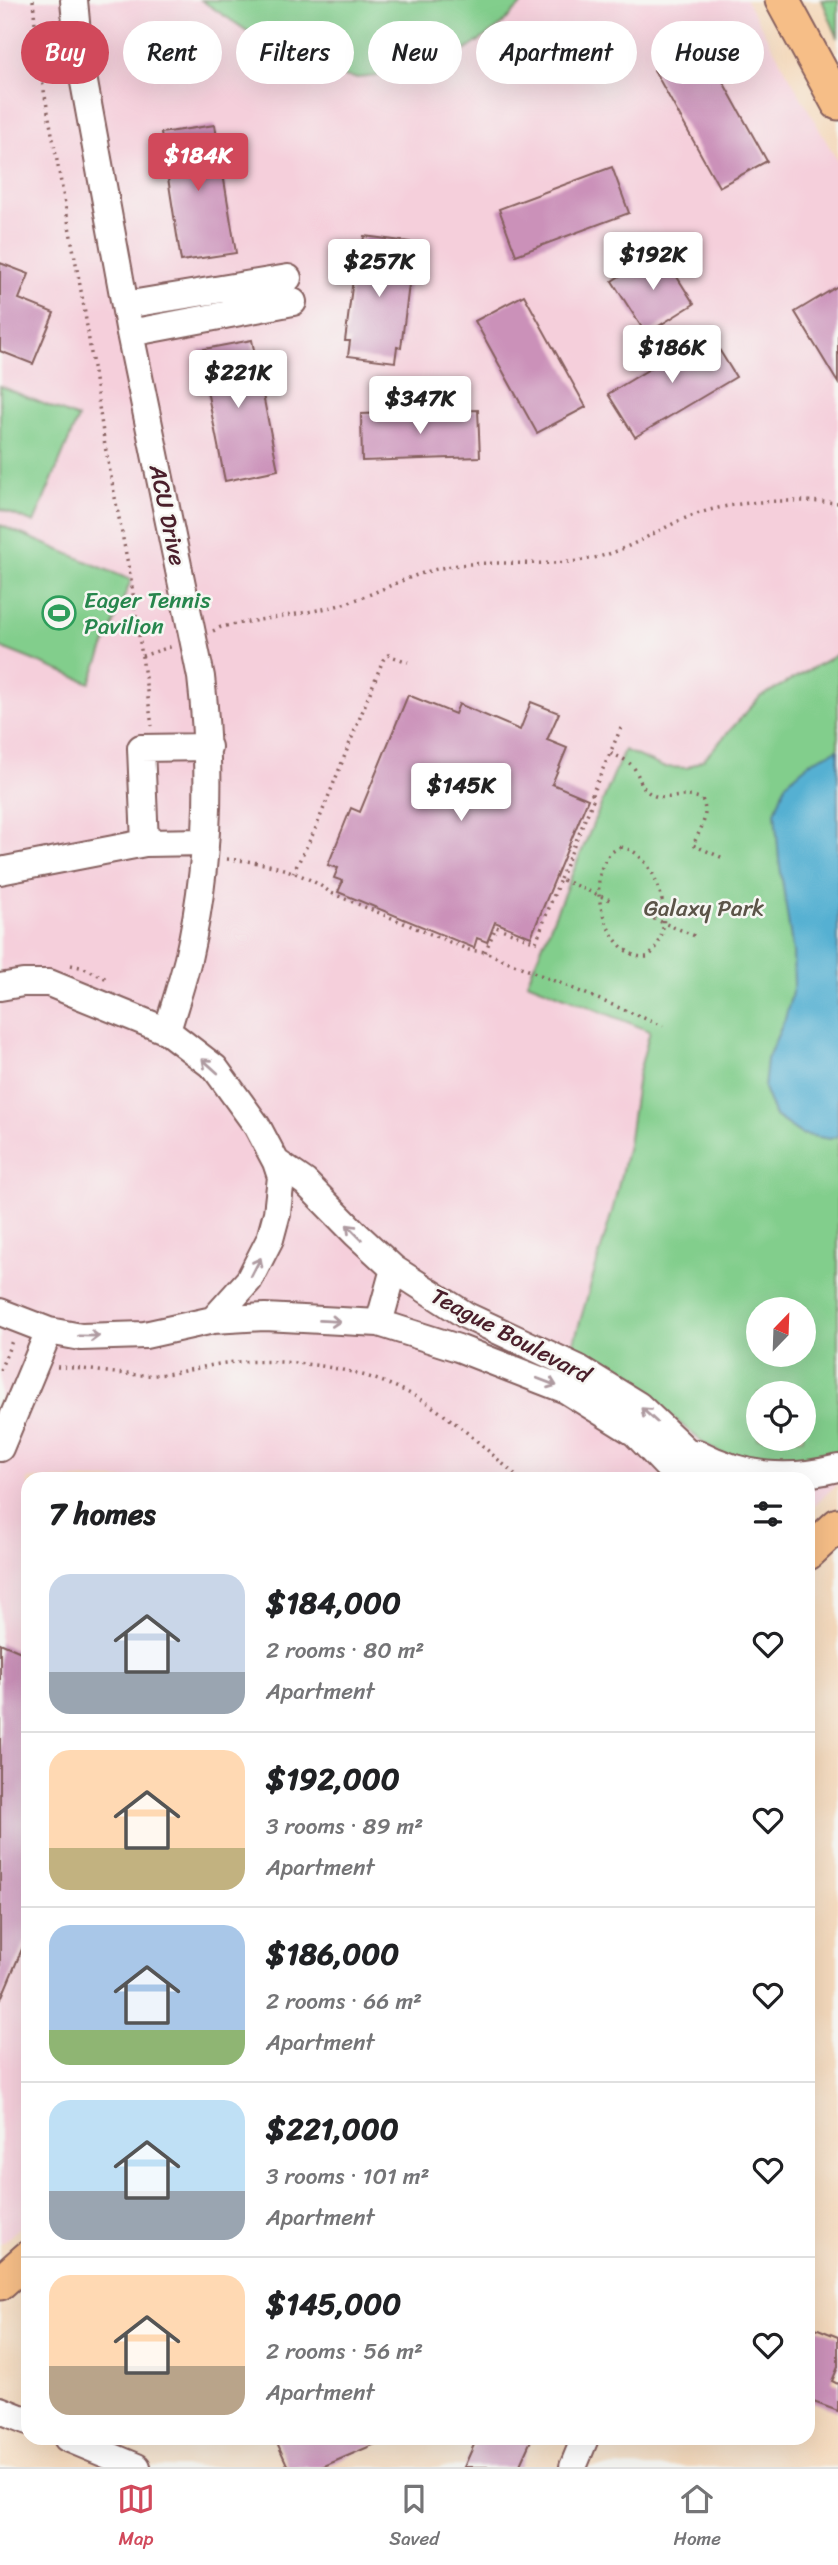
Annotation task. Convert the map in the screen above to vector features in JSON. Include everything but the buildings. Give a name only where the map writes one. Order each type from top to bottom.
[{"type":"main road","points":[[782,0],[838,103]]},
{"type":"main road","points":[[815,1546],[838,1525]]},
{"type":"main road","points":[[0,2283],[21,2264]]},
{"type":"street","name":"ACU Drive","points":[[74,0],[79,55],[130,333],[201,677],[208,747],[204,850],[188,959],[167,1031]]},
{"type":"street","points":[[125,305],[291,290],[130,333]]},
{"type":"street","points":[[145,843],[141,748],[208,747]]},
{"type":"street","points":[[0,871],[145,843],[204,850]]},
{"type":"street","name":"Teague Boulevard","points":[[0,987],[23,983],[49,983],[167,1031],[215,1068],[257,1126],[281,1177],[277,1213],[270,1239],[249,1280],[213,1320]]},
{"type":"street","name":"Teague Boulevard","points":[[276,1162],[305,1182],[394,1269],[467,1316],[578,1368],[638,1405],[709,1472]]},
{"type":"street","points":[[379,1324],[394,1269]]},
{"type":"street","name":"Teague Boulevard","points":[[11,1325],[81,1337],[145,1335],[213,1320],[265,1317],[379,1324],[458,1348],[566,1390],[635,1433],[672,1472]]},
{"type":"street","points":[[0,1448],[50,1331]]},
{"type":"street","points":[[681,1444],[715,1462],[746,1472]]},
{"type":"street","points":[[815,1472],[838,1468]]},
{"type":"street","points":[[81,2445],[120,2464]]},
{"type":"street","points":[[573,2467],[582,2445]]},
{"type":"path","points":[[33,0],[38,58],[131,580],[153,728]]},
{"type":"path","points":[[142,656],[221,627],[336,606],[394,586],[427,571],[449,566],[492,563],[568,564],[596,558],[632,545],[683,519],[723,508],[774,501],[838,503]]},
{"type":"path","points":[[293,873],[315,830],[383,660],[388,655],[408,662]]},
{"type":"path","points":[[485,952],[496,927],[536,942],[594,798],[592,794],[621,728]]},
{"type":"path","points":[[610,753],[628,761],[636,771],[641,786],[653,795],[664,798],[691,794],[702,799],[706,809],[704,821],[693,845],[723,858]]},
{"type":"path","points":[[628,848],[646,864],[659,886],[663,922],[660,939],[648,957],[633,955],[621,946],[610,930],[599,895],[601,873],[608,856],[617,849],[628,848]]},
{"type":"path","points":[[204,850],[271,865],[293,873],[468,950],[485,952],[663,1026]]},
{"type":"path","points":[[560,879],[610,900]]},
{"type":"path","points":[[647,916],[695,936]]},
{"type":"path","points":[[0,1339],[11,1325]]},
{"type":"path","points":[[0,1370],[11,1325]]},
{"type":"path","points":[[34,1367],[79,1367],[143,1376],[229,1362],[269,1360],[308,1363],[354,1373],[403,1389],[426,1403],[447,1417],[512,1472]]},
{"type":"shaded area","points":[[0,0],[746,0],[758,21],[651,21],[651,84],[764,84],[764,32],[838,162],[838,1483],[815,1505],[815,1472],[21,1472],[21,2226],[0,2245]]},
{"type":"green space","points":[[201,0],[526,0],[505,21],[476,21],[476,43],[462,52],[462,21],[368,21],[368,77],[356,78],[354,21],[236,21],[236,23]]},
{"type":"green space","points":[[822,0],[838,0],[838,38]]},
{"type":"green space","points":[[0,386],[78,418],[34,523],[0,509]]},
{"type":"green space","name":"Eager Tennis Pavilion","points":[[0,525],[131,580],[90,683],[0,647]]},
{"type":"green space","name":"Galaxy Park","points":[[838,654],[838,1456],[804,1463],[751,1463],[719,1452],[666,1412],[572,1349],[613,1208],[628,1145],[638,1076],[650,1031],[527,982],[624,750],[663,767],[687,768],[704,759],[760,697]]},
{"type":"water","points":[[838,749],[838,1136],[830,1139],[801,1134],[775,1116],[764,1088],[767,1059],[785,1019],[794,985],[793,953],[779,860],[775,812],[786,783],[812,761]]},
{"type":"place","name":"Eager Tennis Pavilion","points":[[59,613]]}]
